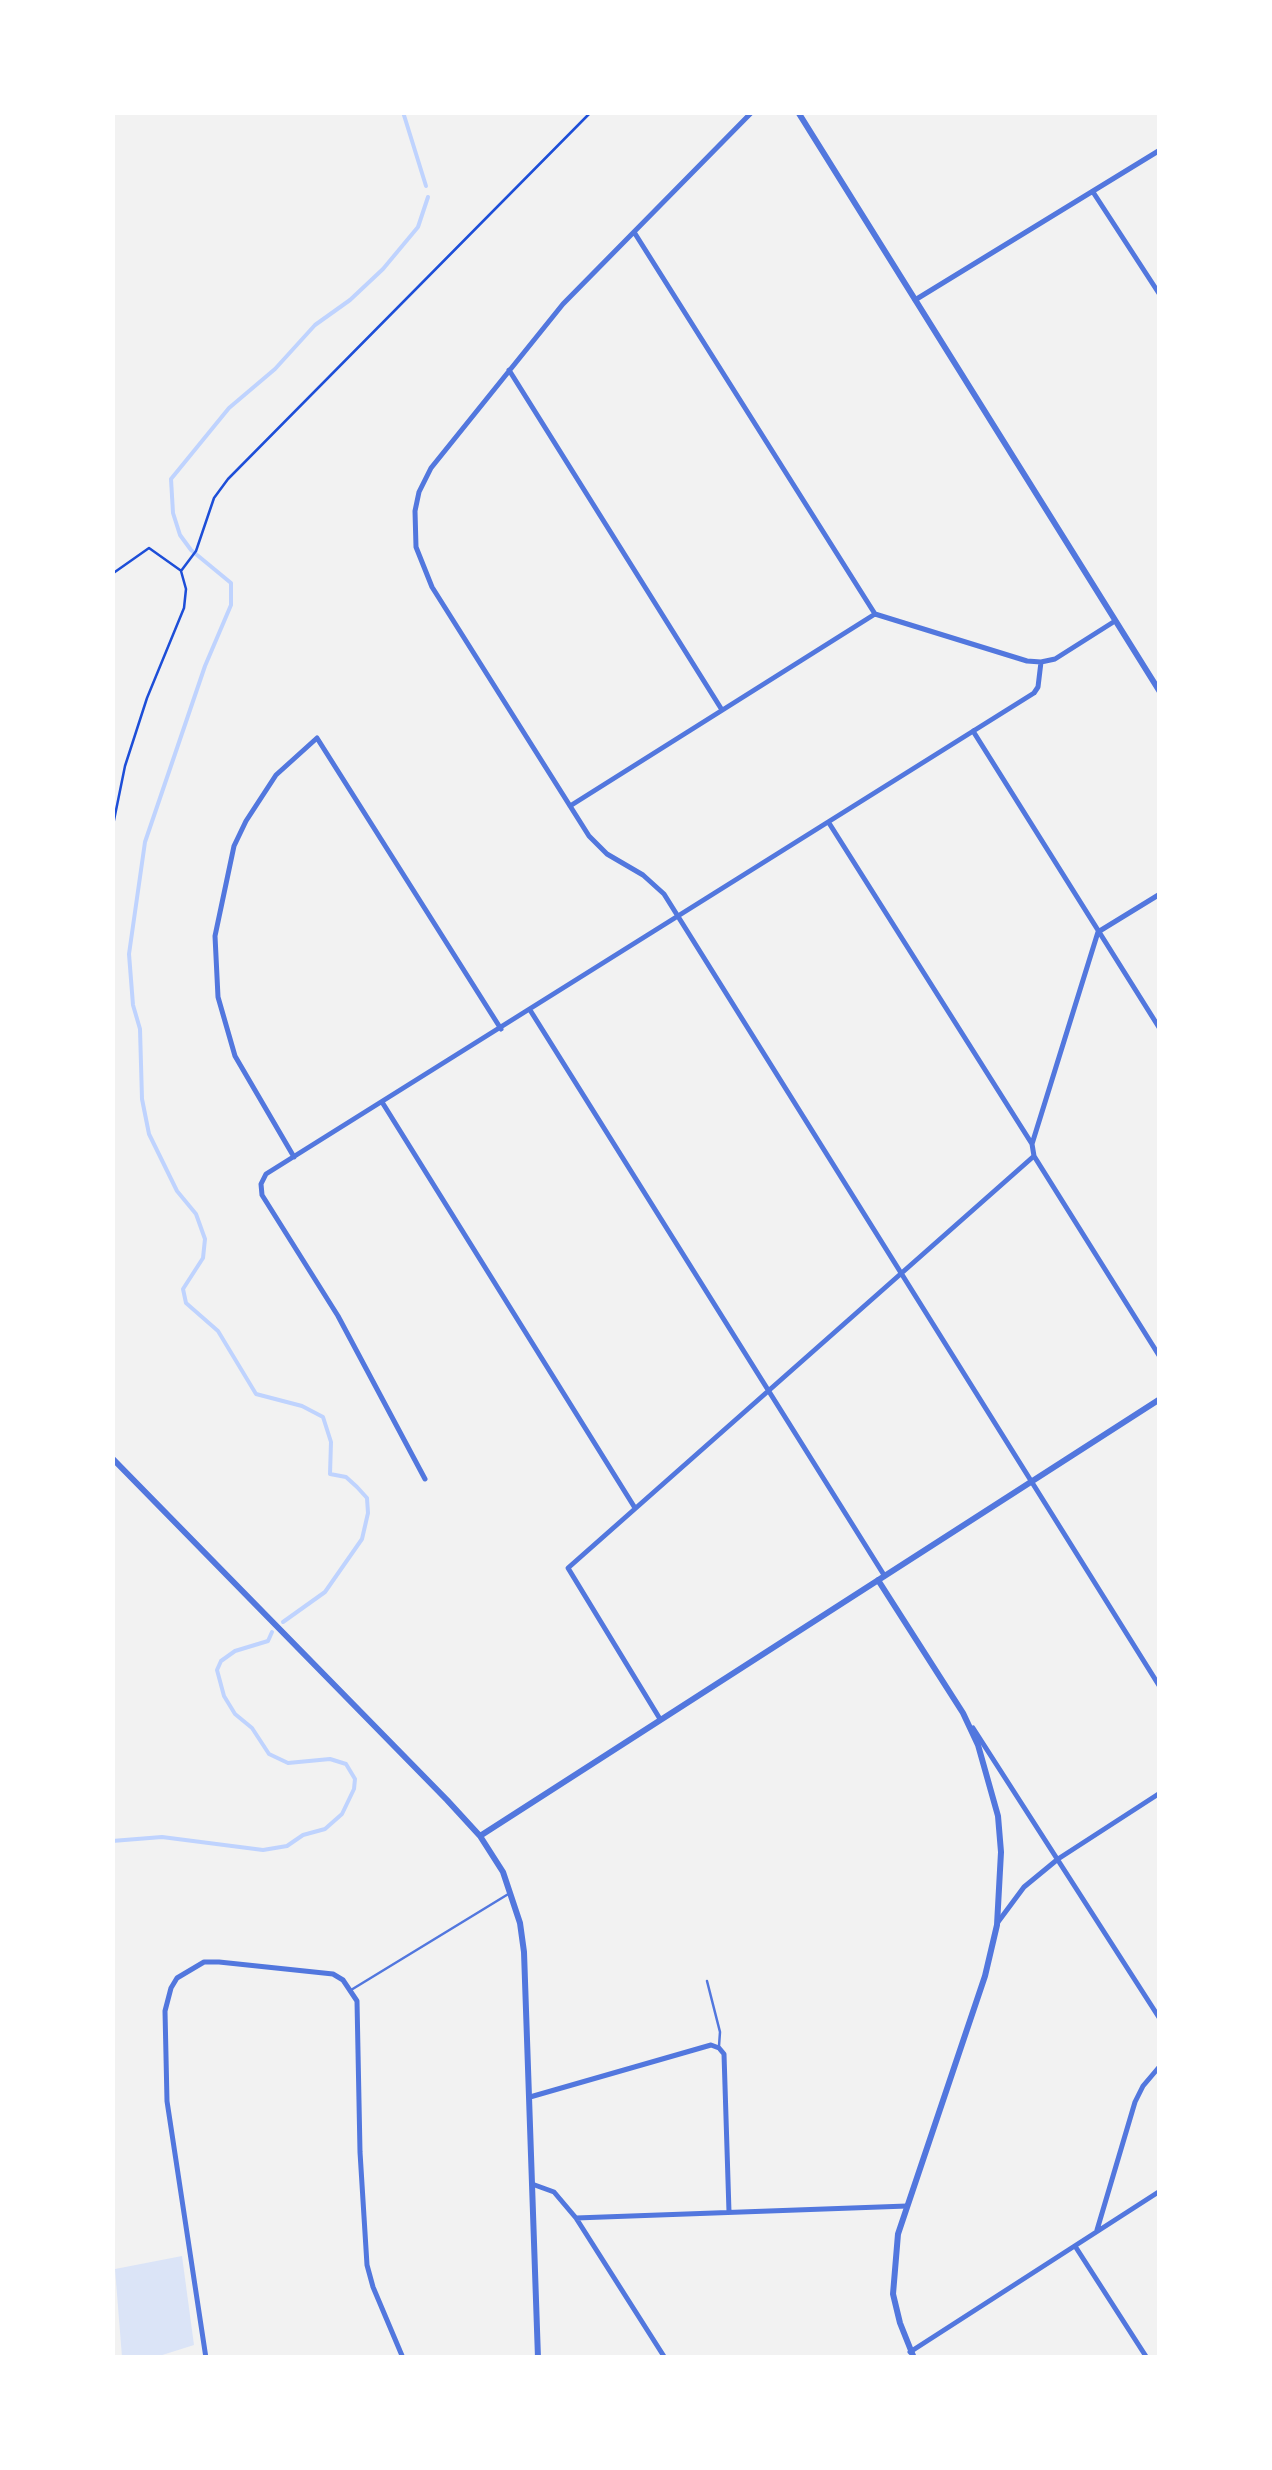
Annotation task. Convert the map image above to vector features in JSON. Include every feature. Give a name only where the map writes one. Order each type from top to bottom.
[{"type":"street","points":[[752,112],[563,304],[431,468],[419,492],[414,529],[421,564],[589,836],[608,854],[654,883],[678,916],[1160,1686]]},
{"type":"street","points":[[798,112],[1160,692]]},
{"type":"street","points":[[915,300],[1160,150]]},
{"type":"street","points":[[1093,192],[1160,296]]},
{"type":"street","points":[[634,232],[874,614],[1042,662],[1055,659],[1114,621]]},
{"type":"street","points":[[509,370],[722,710]]},
{"type":"street","points":[[570,806],[874,614]]},
{"type":"street","points":[[426,1479],[338,1316],[262,1195],[261,1184],[266,1174],[1034,694],[1042,662]]},
{"type":"street","points":[[973,731],[1160,1029]]},
{"type":"street","points":[[294,1157],[235,1056],[218,997],[215,936],[234,846],[246,820],[276,775],[317,738],[501,1028]]},
{"type":"street","points":[[829,823],[1032,1144],[1034,1156],[1160,1357]]},
{"type":"street","points":[[1032,1144],[1098,932],[1160,894]]},
{"type":"street","points":[[530,1010],[963,1713],[1160,2018]]},
{"type":"street","points":[[382,1102],[635,1508]]},
{"type":"street","points":[[660,1719],[568,1568],[1034,1156]]},
{"type":"street","points":[[480,1836],[1160,1400]]},
{"type":"street","points":[[112,1458],[480,1836],[504,1872],[524,1952],[538,2358]]},
{"type":"street","points":[[963,1713],[978,1745],[998,1816],[1001,1888],[985,1976],[898,2234],[893,2294],[912,2354],[1160,2191]]},
{"type":"street","points":[[997,1925],[1024,1887],[1058,1859],[1160,1794]]},
{"type":"street","points":[[206,2358],[165,2076],[164,2011],[170,1988],[189,1968],[204,1962],[320,1971],[333,1974],[351,1990],[358,2013],[367,2264],[372,2287],[403,2358]]},
{"type":"street","points":[[530,2097],[712,2045],[719,2048],[724,2054],[729,2212]]},
{"type":"street","points":[[1096,2233],[1135,2102],[1160,2066]]},
{"type":"street","points":[[532,2184],[554,2192],[576,2218],[665,2358]]},
{"type":"street","points":[[576,2218],[907,2206]]},
{"type":"street","points":[[1075,2246],[1147,2358]]},
{"type":"lane","points":[[351,1990],[512,1893]]},
{"type":"lane","points":[[707,1981],[720,2032],[719,2048]]},
{"type":"path","points":[[181,571],[195,553],[214,498],[228,479],[591,112]]},
{"type":"path","points":[[112,574],[150,548],[181,571],[186,589],[184,608],[146,698],[125,766],[112,830]]},
{"type":"shaded area","points":[[182,2256],[194,2345],[156,2357],[122,2357],[115,2269]]},
{"type":"waterway","points":[[403,112],[426,186]]},
{"type":"waterway","points":[[283,1622],[325,1592],[362,1539],[367,1498],[346,1477],[330,1474],[331,1442],[323,1417],[302,1406],[256,1394],[218,1331],[186,1303],[183,1289],[203,1258],[205,1239],[196,1214],[177,1191],[149,1134],[142,1099],[140,1029],[133,1005],[129,954],[145,842],[205,666],[231,605],[231,583],[191,550],[180,535],[173,513],[171,479],[229,408],[275,369],[315,325],[383,269],[418,227],[428,197]]},
{"type":"waterway","points":[[112,1841],[162,1837],[263,1850],[287,1846],[303,1835],[325,1829],[342,1814],[355,1779],[346,1764],[330,1759],[288,1763],[269,1754],[224,1696],[217,1670],[221,1661],[235,1651],[268,1641],[272,1632]]}]
